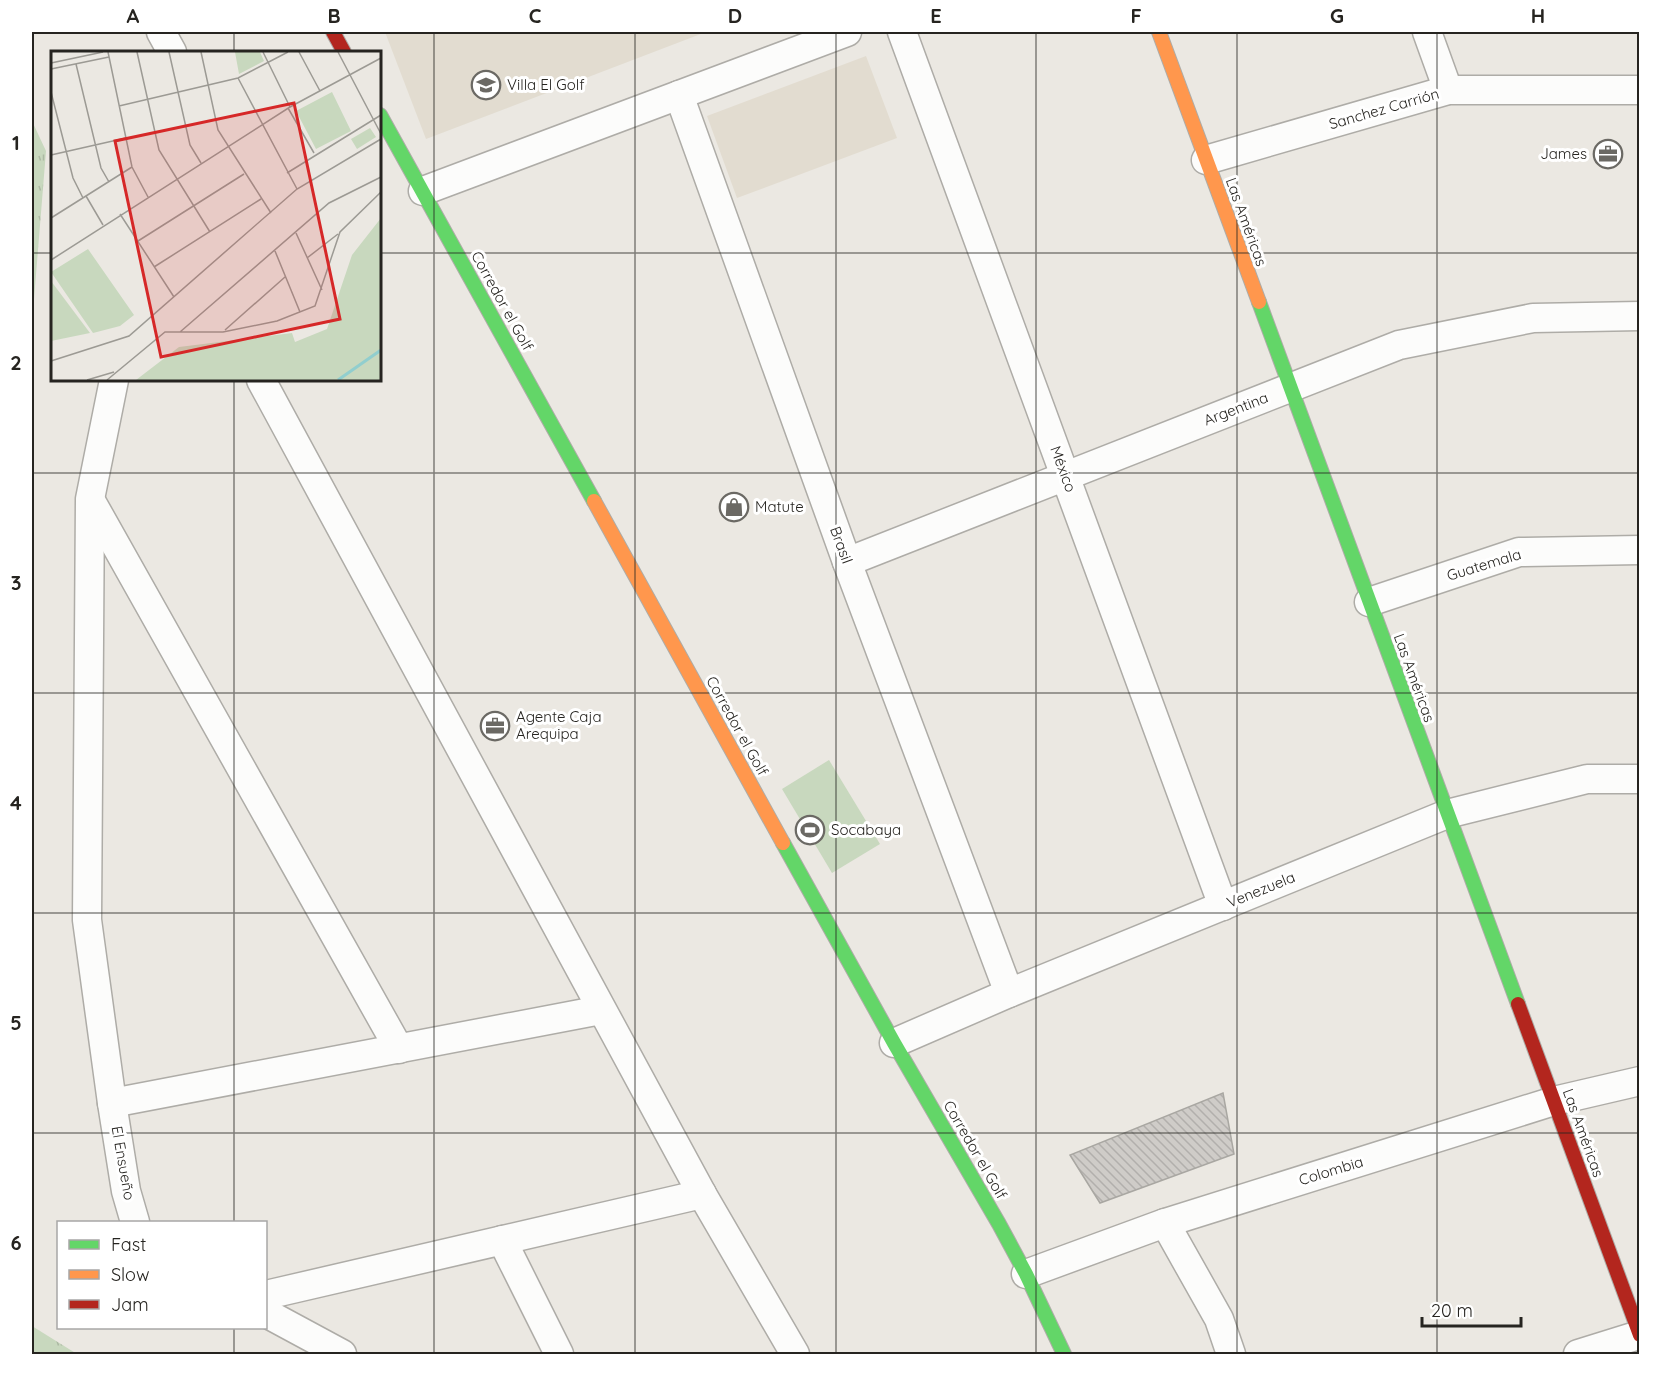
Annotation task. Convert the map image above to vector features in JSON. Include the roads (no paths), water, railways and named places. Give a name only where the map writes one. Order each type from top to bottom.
[{"type":"street","points":[[162,32],[172,51]]},
{"type":"street","points":[[333,32],[344,51]]},
{"type":"street","points":[[423,191],[847,32]]},
{"type":"street","name":"México","points":[[902,32],[1223,906]]},
{"type":"street","name":"Las Américas","points":[[1159,32],[1639,1335]]},
{"type":"street","points":[[1427,32],[1448,90]]},
{"type":"street","name":"Sanchez Carrión","points":[[1206,160],[1448,90],[1640,90]]},
{"type":"street","name":"Brasil","points":[[679,95],[847,562],[1009,993]]},
{"type":"street","name":"Corredor el Golf","points":[[381,117],[894,1043],[999,1224],[1064,1354]]},
{"type":"street","name":"Argentina","points":[[847,562],[1399,345],[1533,318],[1640,316]]},
{"type":"street","name":"El Ensueño","points":[[114,381],[90,499],[87,920],[112,1103],[126,1191],[135,1221]]},
{"type":"street","points":[[262,381],[702,1194],[795,1354]]},
{"type":"street","points":[[90,499],[399,1048]]},
{"type":"street","name":"Guatemala","points":[[1369,602],[1519,552],[1640,550]]},
{"type":"street","name":"Venezuela","points":[[894,1043],[1009,993],[1447,814],[1587,779],[1640,779]]},
{"type":"street","points":[[112,1103],[602,1010]]},
{"type":"street","name":"Colombia","points":[[1026,1274],[1165,1223],[1554,1101],[1640,1081]]},
{"type":"street","points":[[267,1295],[702,1194]]},
{"type":"street","points":[[1165,1223],[1219,1319],[1231,1354]]},
{"type":"street","points":[[502,1240],[559,1354]]},
{"type":"street","points":[[267,1313],[342,1354]]},
{"type":"street","points":[[1578,1354],[1639,1335]]},
{"type":"place","name":"Villa El Golf","points":[[486,85]]},
{"type":"place","name":"James","points":[[1608,154]]},
{"type":"place","name":"Matute","points":[[734,507]]},
{"type":"place","name":"Agente Caja Arequipa","points":[[495,726]]},
{"type":"place","name":"Socabaya","points":[[810,830]]}]
